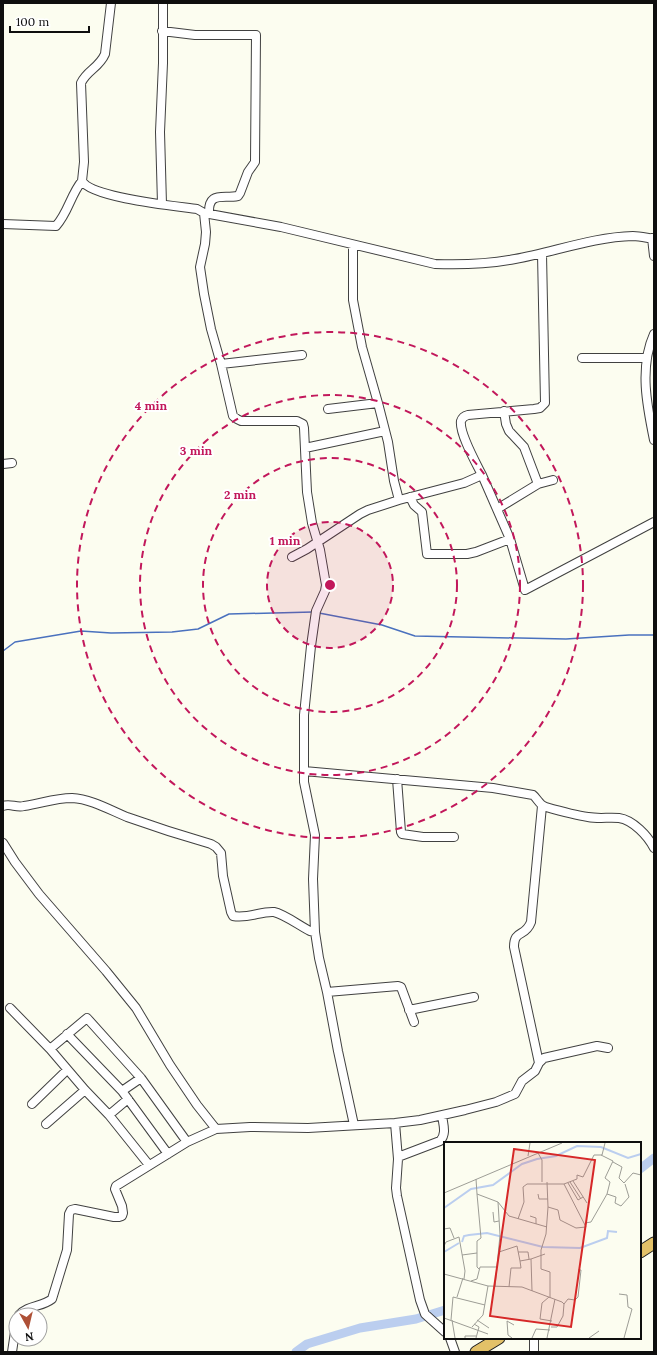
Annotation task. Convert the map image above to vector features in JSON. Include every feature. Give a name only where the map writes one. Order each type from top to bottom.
[{"type":"highway","points":[[641,1251],[654,1243]]},
{"type":"highway","points":[[476,1352],[497,1339]]},
{"type":"street","points":[[3,224],[56,226],[77,187],[82,181],[84,162],[81,83],[86,74],[102,62],[111,3]]},
{"type":"street","points":[[162,204],[160,132],[163,63],[163,3]]},
{"type":"street","points":[[162,31],[195,35],[256,35],[255,162],[248,172],[238,196],[217,197],[211,200],[208,205],[206,213],[205,238],[200,267],[211,329],[234,416],[241,420],[300,422],[303,424],[304,428],[307,492],[312,523],[320,550],[326,585],[316,614],[311,646],[304,715],[304,782],[315,835],[313,878],[315,932],[318,958],[328,992],[338,1051],[354,1126]]},
{"type":"street","points":[[82,181],[85,184],[103,192],[142,202],[197,209],[206,213],[281,227],[435,264],[484,263],[514,259],[542,254],[603,239],[634,236],[653,238],[654,256]]},
{"type":"street","points":[[353,244],[353,300],[362,347],[378,402],[394,481],[400,500]]},
{"type":"street","points":[[542,254],[546,403],[540,408],[504,410],[468,415],[464,416],[461,420],[461,426],[468,448],[482,475],[510,539],[525,590],[654,522]]},
{"type":"street","points":[[654,334],[647,358],[654,440]]},
{"type":"street","points":[[221,364],[302,356]]},
{"type":"street","points":[[582,358],[647,358]]},
{"type":"street","points":[[328,409],[378,402]]},
{"type":"street","points":[[504,410],[506,424],[509,431],[524,447],[538,484]]},
{"type":"street","points":[[305,448],[385,431]]},
{"type":"street","points":[[3,464],[12,463]]},
{"type":"street","points":[[292,557],[317,543],[364,512],[400,500],[464,483],[482,475]]},
{"type":"street","points":[[497,510],[538,484],[554,480]]},
{"type":"street","points":[[410,498],[414,505],[422,512],[427,554],[467,554],[510,539]]},
{"type":"street","points":[[304,771],[493,788],[533,795],[542,806],[597,819],[620,818],[627,820],[646,836],[654,848]]},
{"type":"street","points":[[397,779],[402,834],[423,837],[454,837]]},
{"type":"street","points":[[3,806],[7,804],[18,807],[44,801],[72,798],[78,799],[211,844],[221,853],[223,876],[230,912],[233,916],[243,917],[274,912],[310,931],[315,932]]},
{"type":"street","points":[[540,1063],[514,947],[514,940],[516,937],[527,931],[531,922],[542,806]]},
{"type":"street","points":[[3,843],[39,894],[136,1008],[197,1105],[216,1129]]},
{"type":"street","points":[[328,992],[398,986],[401,987],[408,1010],[414,1022]]},
{"type":"street","points":[[408,1010],[474,997]]},
{"type":"street","points":[[10,1008],[50,1049],[67,1070],[109,1115],[149,1165]]},
{"type":"street","points":[[50,1049],[87,1018],[141,1078],[187,1142]]},
{"type":"street","points":[[67,1034],[122,1091],[168,1154]]},
{"type":"street","points":[[30,1307],[44,1304],[52,1299],[67,1250],[69,1214],[71,1210],[75,1209],[114,1217],[122,1216],[122,1206],[115,1191],[115,1187],[187,1142],[216,1129],[250,1127],[308,1128],[354,1126],[395,1123],[442,1115],[496,1102],[513,1096],[517,1092],[522,1081],[535,1071],[542,1059],[597,1046],[608,1048]]},
{"type":"street","points":[[32,1104],[67,1070]]},
{"type":"street","points":[[122,1091],[141,1078]]},
{"type":"street","points":[[46,1124],[85,1090]]},
{"type":"street","points":[[109,1115],[128,1099]]},
{"type":"street","points":[[398,1157],[440,1141],[444,1135],[442,1115]]},
{"type":"street","points":[[395,1123],[398,1157],[396,1196],[420,1300],[428,1317],[444,1331]]},
{"type":"street","points":[[450,1339],[455,1352]]},
{"type":"street","points":[[534,1339],[534,1352]]},
{"type":"waterway","points":[[3,651],[15,642],[81,631],[111,633],[172,632],[198,629],[229,614],[313,612]]},
{"type":"waterway","points":[[319,613],[382,625],[415,636],[566,639],[654,635]]},
{"type":"waterway","points":[[641,1168],[654,1158]]},
{"type":"waterway","points":[[296,1352],[307,1344],[360,1328],[416,1319],[444,1310]]}]
